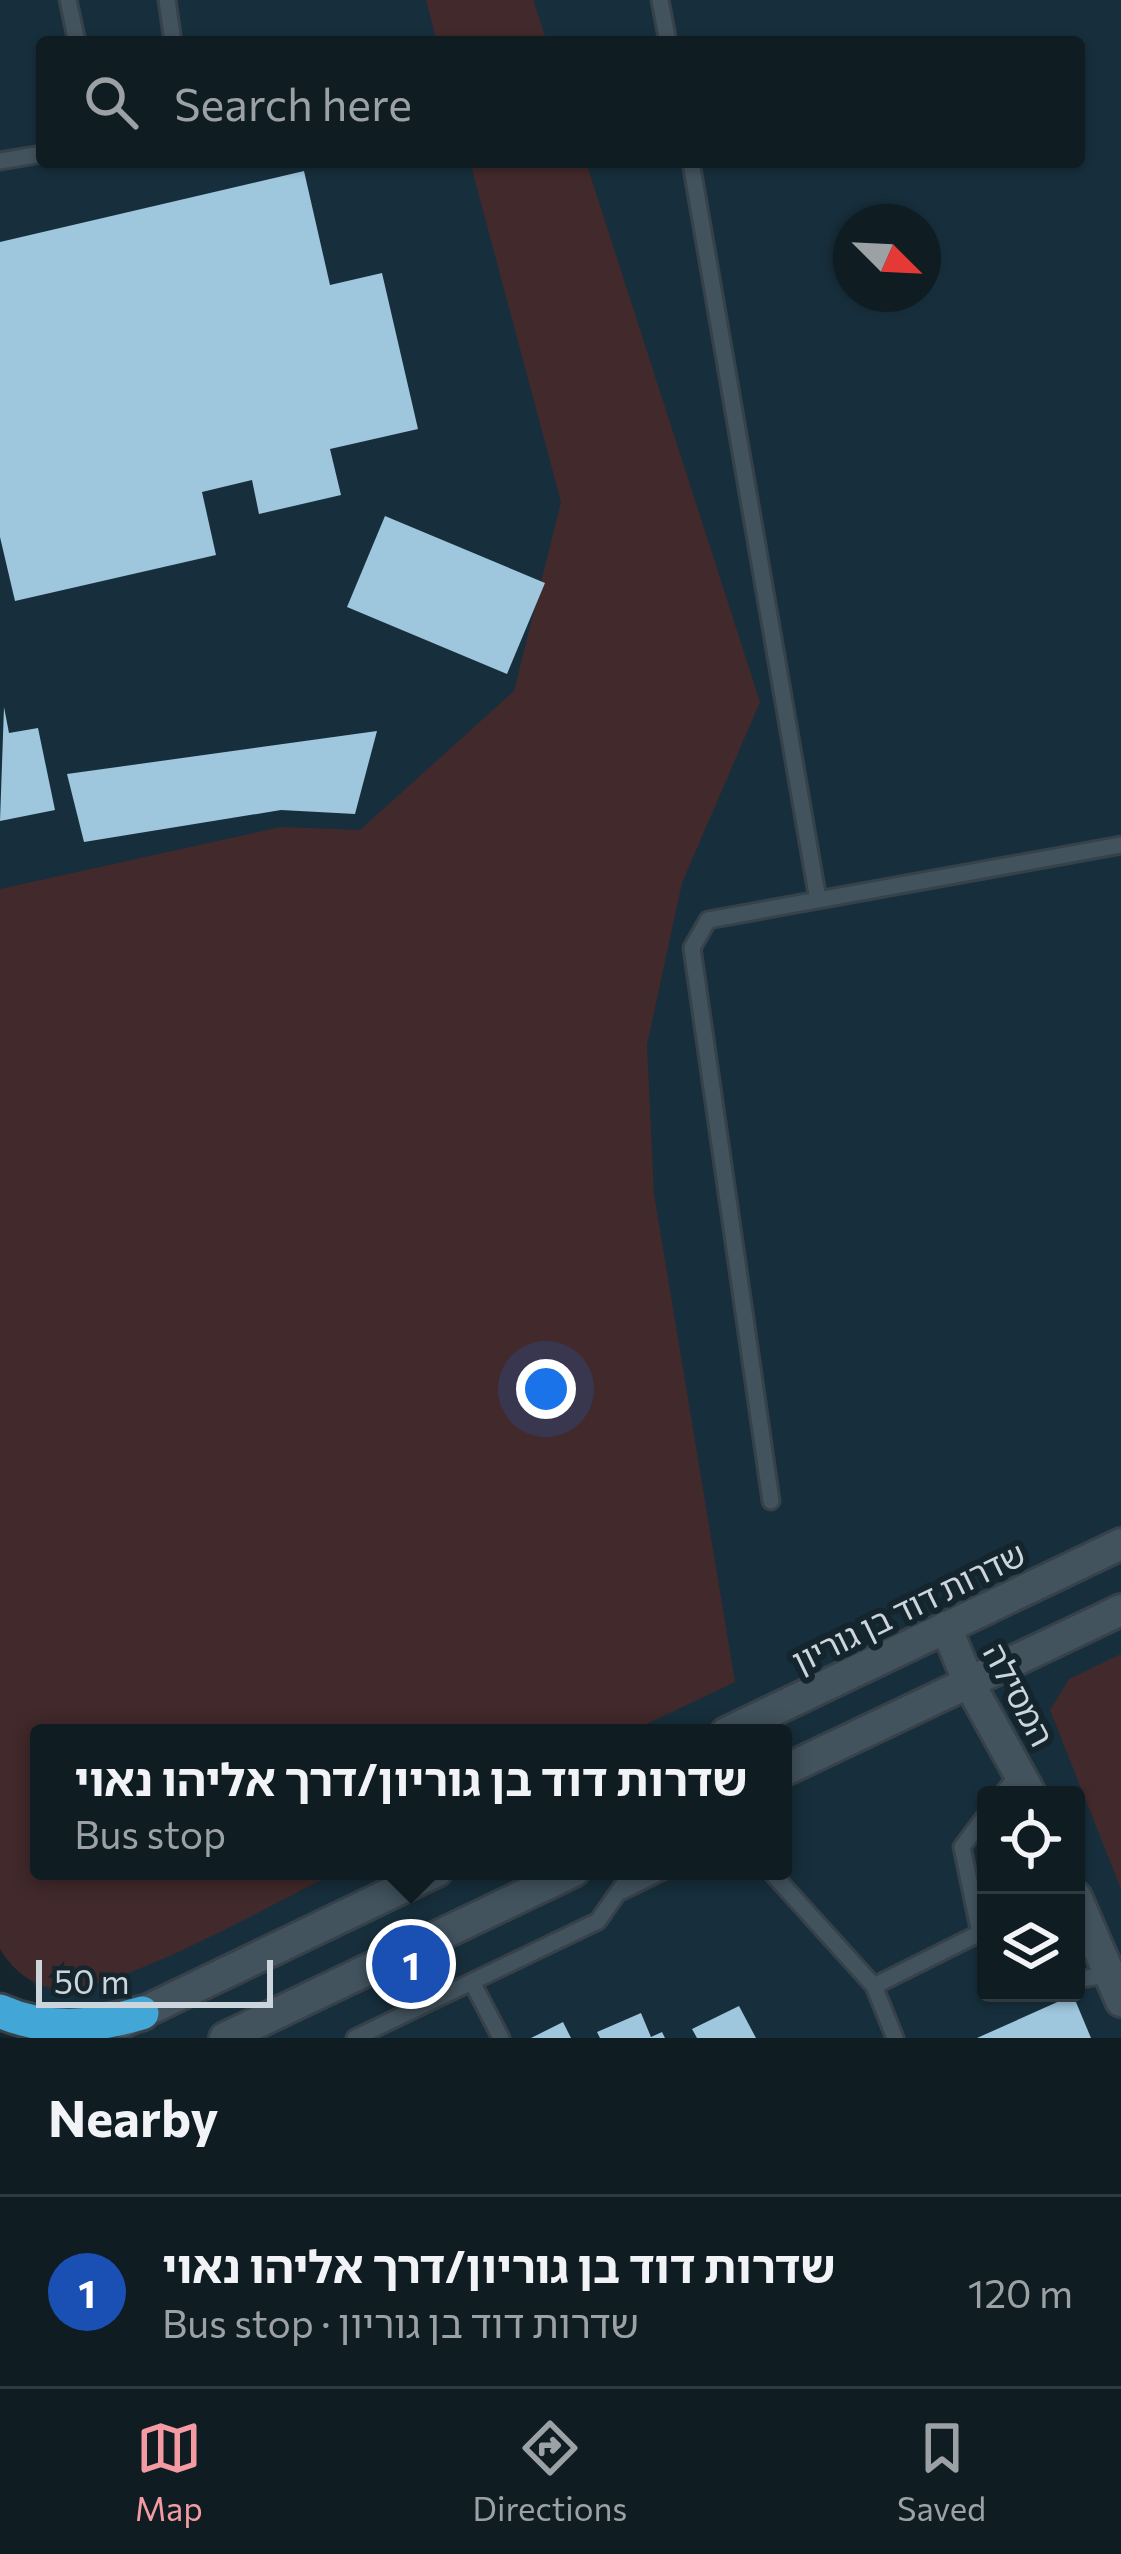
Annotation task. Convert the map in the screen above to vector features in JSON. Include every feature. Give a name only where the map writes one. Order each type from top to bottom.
[{"type":"highway","points":[[0,2011],[38,2023],[75,2026],[142,2013]]},
{"type":"main road","name":"שדרות דוד בן גוריון","points":[[745,1724],[1121,1544]]},
{"type":"main road","points":[[792,1767],[1121,1610]]},
{"type":"main road","name":"המסילה","points":[[946,1628],[1018,1786]]},
{"type":"main road","points":[[90,2038],[418,1880]]},
{"type":"main road","points":[[225,2038],[555,1880]]},
{"type":"main road","points":[[1085,1917],[1116,1988]]},
{"type":"lane","points":[[68,0],[76,36]]},
{"type":"lane","points":[[166,0],[172,36]]},
{"type":"lane","points":[[659,0],[667,36]]},
{"type":"lane","points":[[0,161],[36,155]]},
{"type":"lane","points":[[692,168],[818,900]]},
{"type":"lane","points":[[771,1501],[692,948],[708,920],[1121,844]]},
{"type":"lane","points":[[977,1827],[962,1846],[977,1910]]},
{"type":"lane","points":[[355,2038],[598,1921],[628,1880]]},
{"type":"lane","points":[[621,1892],[645,1880]]},
{"type":"lane","points":[[778,1880],[874,1986],[895,2038]]},
{"type":"lane","points":[[874,1986],[977,1938]]},
{"type":"lane","points":[[472,1982],[501,2038]]},
{"type":"lane","points":[[1085,1982],[1116,1988]]},
{"type":"shaded area","points":[[0,0],[1121,0],[1121,2038],[57,2038],[0,1906]]},
{"type":"shaded area","points":[[426,0],[533,0],[545,36],[435,36]]},
{"type":"shaded area","points":[[472,168],[588,168],[760,702],[682,883],[647,1045],[654,1194],[735,1682],[647,1724],[30,1724],[30,1880],[321,1880],[118,1977],[85,1987],[58,1989],[39,1984],[24,1976],[0,1949],[0,889],[281,827],[360,830],[514,691],[561,502]]},
{"type":"shaded area","points":[[1121,1654],[1121,1889],[1085,1798],[1085,1786],[1080,1786],[1050,1710],[1069,1679]]},
{"type":"building","points":[[304,171],[330,285],[382,273],[418,429],[330,449],[341,495],[259,514],[252,480],[202,492],[216,555],[15,601],[0,537],[0,242]]},
{"type":"building","points":[[385,516],[545,583],[507,674],[347,607]]},
{"type":"building","points":[[4,707],[9,733],[38,728],[55,810],[0,821]]},
{"type":"building","points":[[377,731],[355,814],[281,810],[84,842],[67,774]]},
{"type":"building","points":[[1057,2002],[1076,2002],[1091,2038],[977,2038]]},
{"type":"building","points":[[739,2006],[756,2038],[697,2038],[692,2029]]},
{"type":"building","points":[[641,2013],[651,2037],[662,2032],[665,2038],[600,2038],[597,2032]]},
{"type":"building","points":[[563,2022],[571,2038],[531,2038]]},
{"type":"place","name":"שדרות דוד בן גוריון/דרך אליהו נאוי","points":[[411,1964]]}]
